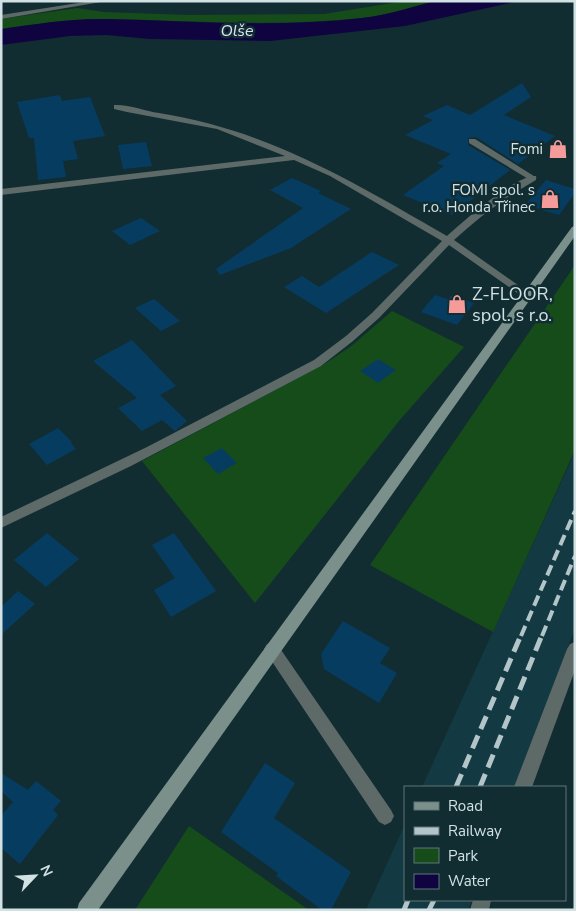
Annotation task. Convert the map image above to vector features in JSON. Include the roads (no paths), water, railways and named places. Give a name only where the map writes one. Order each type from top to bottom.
[{"type":"main road","points":[[86,910],[575,229]]},
{"type":"street","points":[[1,17],[104,1]]},
{"type":"street","points":[[118,107],[145,114],[193,121],[253,137],[333,174],[448,240],[527,295]]},
{"type":"street","points":[[1,523],[53,500],[143,455],[322,361],[371,322],[448,240],[482,210],[520,184],[533,178],[472,141]]},
{"type":"street","points":[[1,192],[295,157]]},
{"type":"street","points":[[272,649],[385,816]]},
{"type":"street","points":[[523,786],[575,649]]},
{"type":"water","name":"Olše","points":[[436,1],[519,1],[405,26],[270,41],[150,39],[106,35],[70,36],[1,45],[1,29],[81,19],[299,23],[381,15]]},
{"type":"railway","points":[[521,636],[575,511]]},
{"type":"railway","points":[[542,636],[575,556]]},
{"type":"railway","points":[[456,786],[521,635]]},
{"type":"railway","points":[[480,786],[542,635]]},
{"type":"railway","points":[[404,910],[408,901]]},
{"type":"railway","points":[[429,910],[434,901]]},
{"type":"place","name":"Fomi","points":[[558,149]]},
{"type":"place","name":"FOMI spol. s r.o. Honda Třinec","points":[[550,199]]},
{"type":"place","name":"Z-FLOOR, spol. s r.o.","points":[[457,304]]}]
